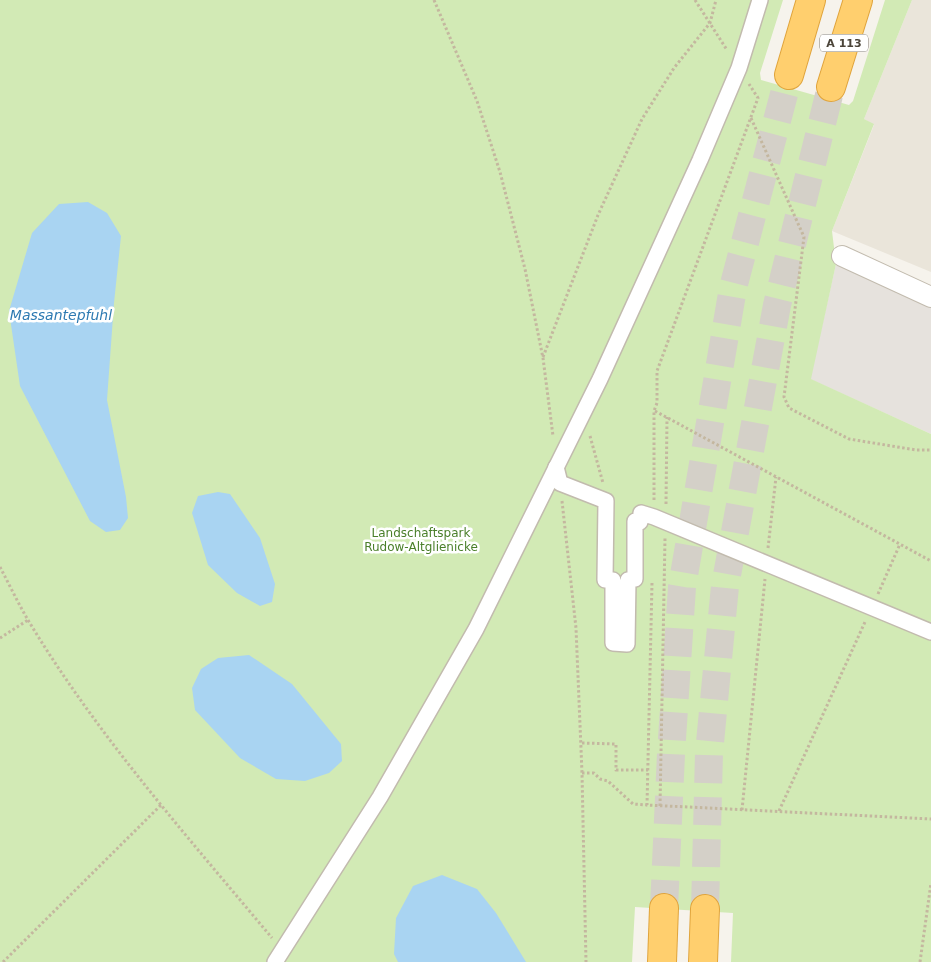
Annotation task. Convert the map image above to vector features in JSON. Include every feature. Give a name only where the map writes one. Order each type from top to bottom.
[{"type":"highway","name":"A 113","points":[[789,75],[811,0]]},
{"type":"highway","name":"A 113","points":[[831,87],[858,0]]},
{"type":"highway","points":[[662,962],[664,908]]},
{"type":"highway","points":[[703,962],[705,909]]},
{"type":"street","points":[[279,957],[380,797],[476,629],[584,412],[700,160],[739,68],[760,0]]},
{"type":"street","points":[[842,256],[931,297]]},
{"type":"street","points":[[556,468],[560,483],[606,501],[605,580],[613,580],[612,644],[627,644],[628,580],[635,579],[635,522],[640,522],[641,514],[766,563],[931,632]]},
{"type":"path","points":[[434,0],[477,101],[500,172],[525,270],[543,358],[556,468]]},
{"type":"path","points":[[694,0],[739,68]]},
{"type":"path","points":[[543,358],[598,215],[642,119],[674,68],[710,23],[716,0]]},
{"type":"path","points":[[660,806],[660,520],[654,411],[657,403],[657,371],[758,98],[748,82]]},
{"type":"path","points":[[751,118],[804,237],[784,397],[790,408],[849,439],[916,450],[931,450]]},
{"type":"path","points":[[654,411],[931,561]]},
{"type":"path","points":[[584,412],[606,501]]},
{"type":"path","points":[[660,520],[667,417]]},
{"type":"path","points":[[742,810],[776,477]]},
{"type":"path","points":[[560,483],[576,628],[582,743],[586,962]]},
{"type":"path","points":[[779,810],[873,607],[900,544]]},
{"type":"path","points":[[0,567],[28,620],[88,710],[279,957]]},
{"type":"path","points":[[647,805],[652,576]]},
{"type":"path","points":[[0,638],[28,620]]},
{"type":"path","points":[[582,743],[616,744],[616,770],[648,770]]},
{"type":"path","points":[[582,774],[594,773],[600,779],[608,781],[632,804],[931,819]]},
{"type":"path","points":[[3,962],[161,805]]},
{"type":"path","points":[[920,962],[931,883]]},
{"type":"shaded area","points":[[912,0],[931,0],[931,272],[832,231],[874,125],[864,119]]},
{"type":"shaded area","points":[[836,264],[931,305],[931,434],[810,379]]},
{"type":"green space","name":"Landschaftspark Rudow-Altglienicke","points":[[0,0],[783,0],[760,73],[761,80],[849,105],[853,101],[885,0],[912,0],[864,119],[874,124],[832,231],[836,264],[811,379],[931,434],[931,962],[731,962],[733,913],[635,907],[632,962],[0,962]]},
{"type":"water","name":"Massantepfuhl","points":[[88,202],[107,213],[121,236],[107,400],[126,497],[128,518],[120,530],[106,532],[90,521],[20,386],[9,311],[32,233],[59,204]]},
{"type":"water","points":[[218,492],[230,494],[260,538],[275,584],[272,602],[260,606],[237,593],[208,565],[192,513],[198,496]]},
{"type":"water","points":[[249,655],[292,684],[341,744],[342,761],[329,773],[305,781],[276,779],[240,758],[195,710],[192,688],[201,669],[218,658]]},
{"type":"water","points":[[442,875],[477,889],[496,913],[526,962],[398,962],[394,954],[396,918],[413,886]]},
{"type":"tunnel","points":[[664,908],[671,754],[682,587],[733,288],[789,75]]},
{"type":"tunnel","points":[[705,909],[709,753],[725,586],[777,305],[831,87]]}]
